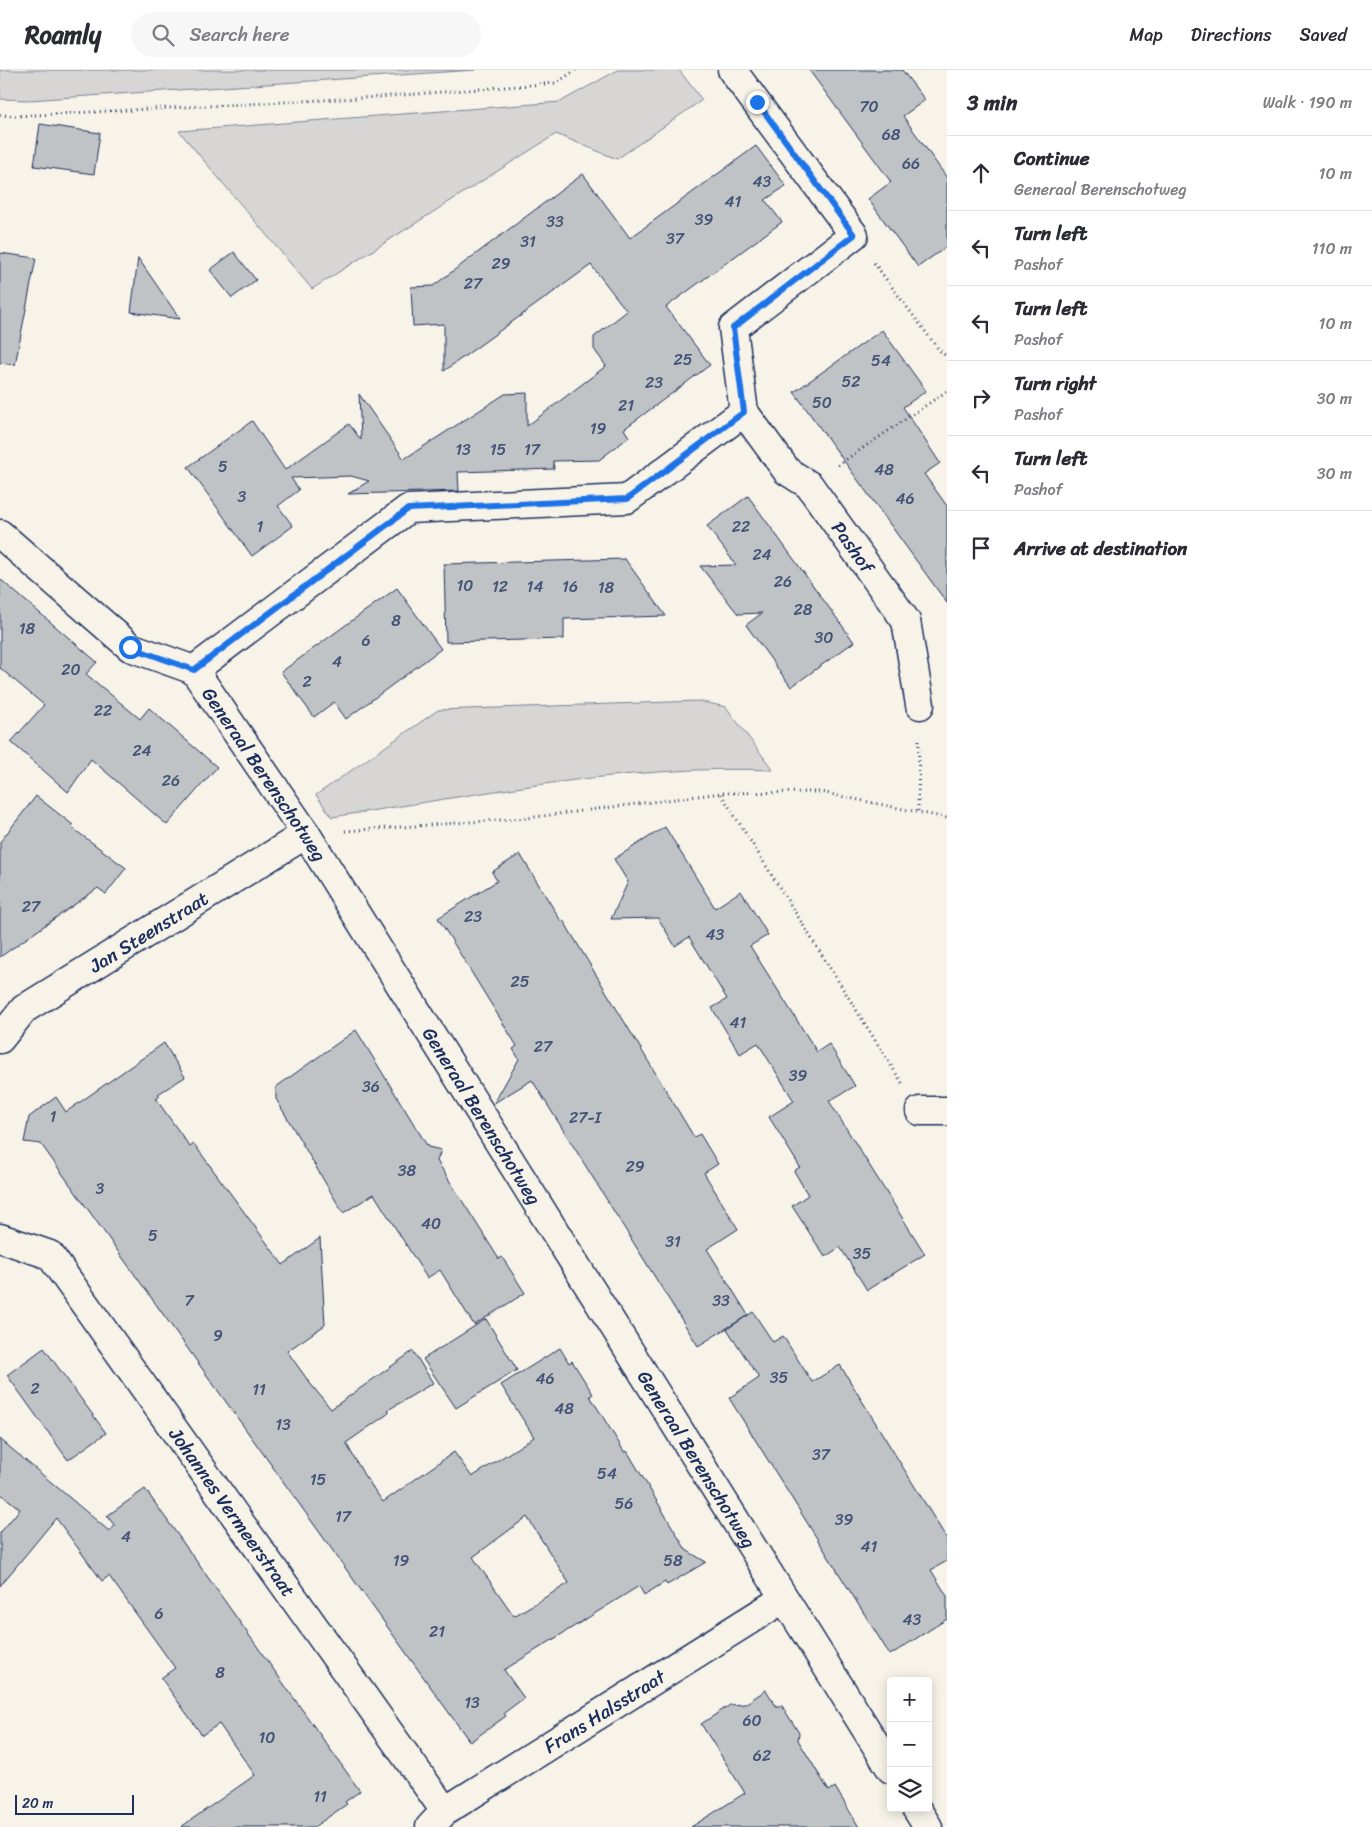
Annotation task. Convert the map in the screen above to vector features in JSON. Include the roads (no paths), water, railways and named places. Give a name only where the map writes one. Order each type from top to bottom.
[{"type":"street","name":"Pashof","points":[[732,70],[854,235],[733,328],[744,412],[787,471],[809,485],[906,621],[920,704]]},
{"type":"street","points":[[194,670],[408,509],[627,499],[744,412]]},
{"type":"street","name":"Generaal Berenschotweg","points":[[0,534],[130,647],[194,670],[306,834],[890,1767]]},
{"type":"street","name":"Jan Steenstraat","points":[[0,1039],[24,1008],[306,834]]},
{"type":"street","points":[[920,1111],[947,1111]]},
{"type":"street","name":"Johannes Vermeerstraat","points":[[0,1238],[50,1255],[438,1819]]},
{"type":"street","name":"Frans Halsstraat","points":[[438,1819],[783,1599]]},
{"type":"street","points":[[919,1812],[928,1827]]}]
